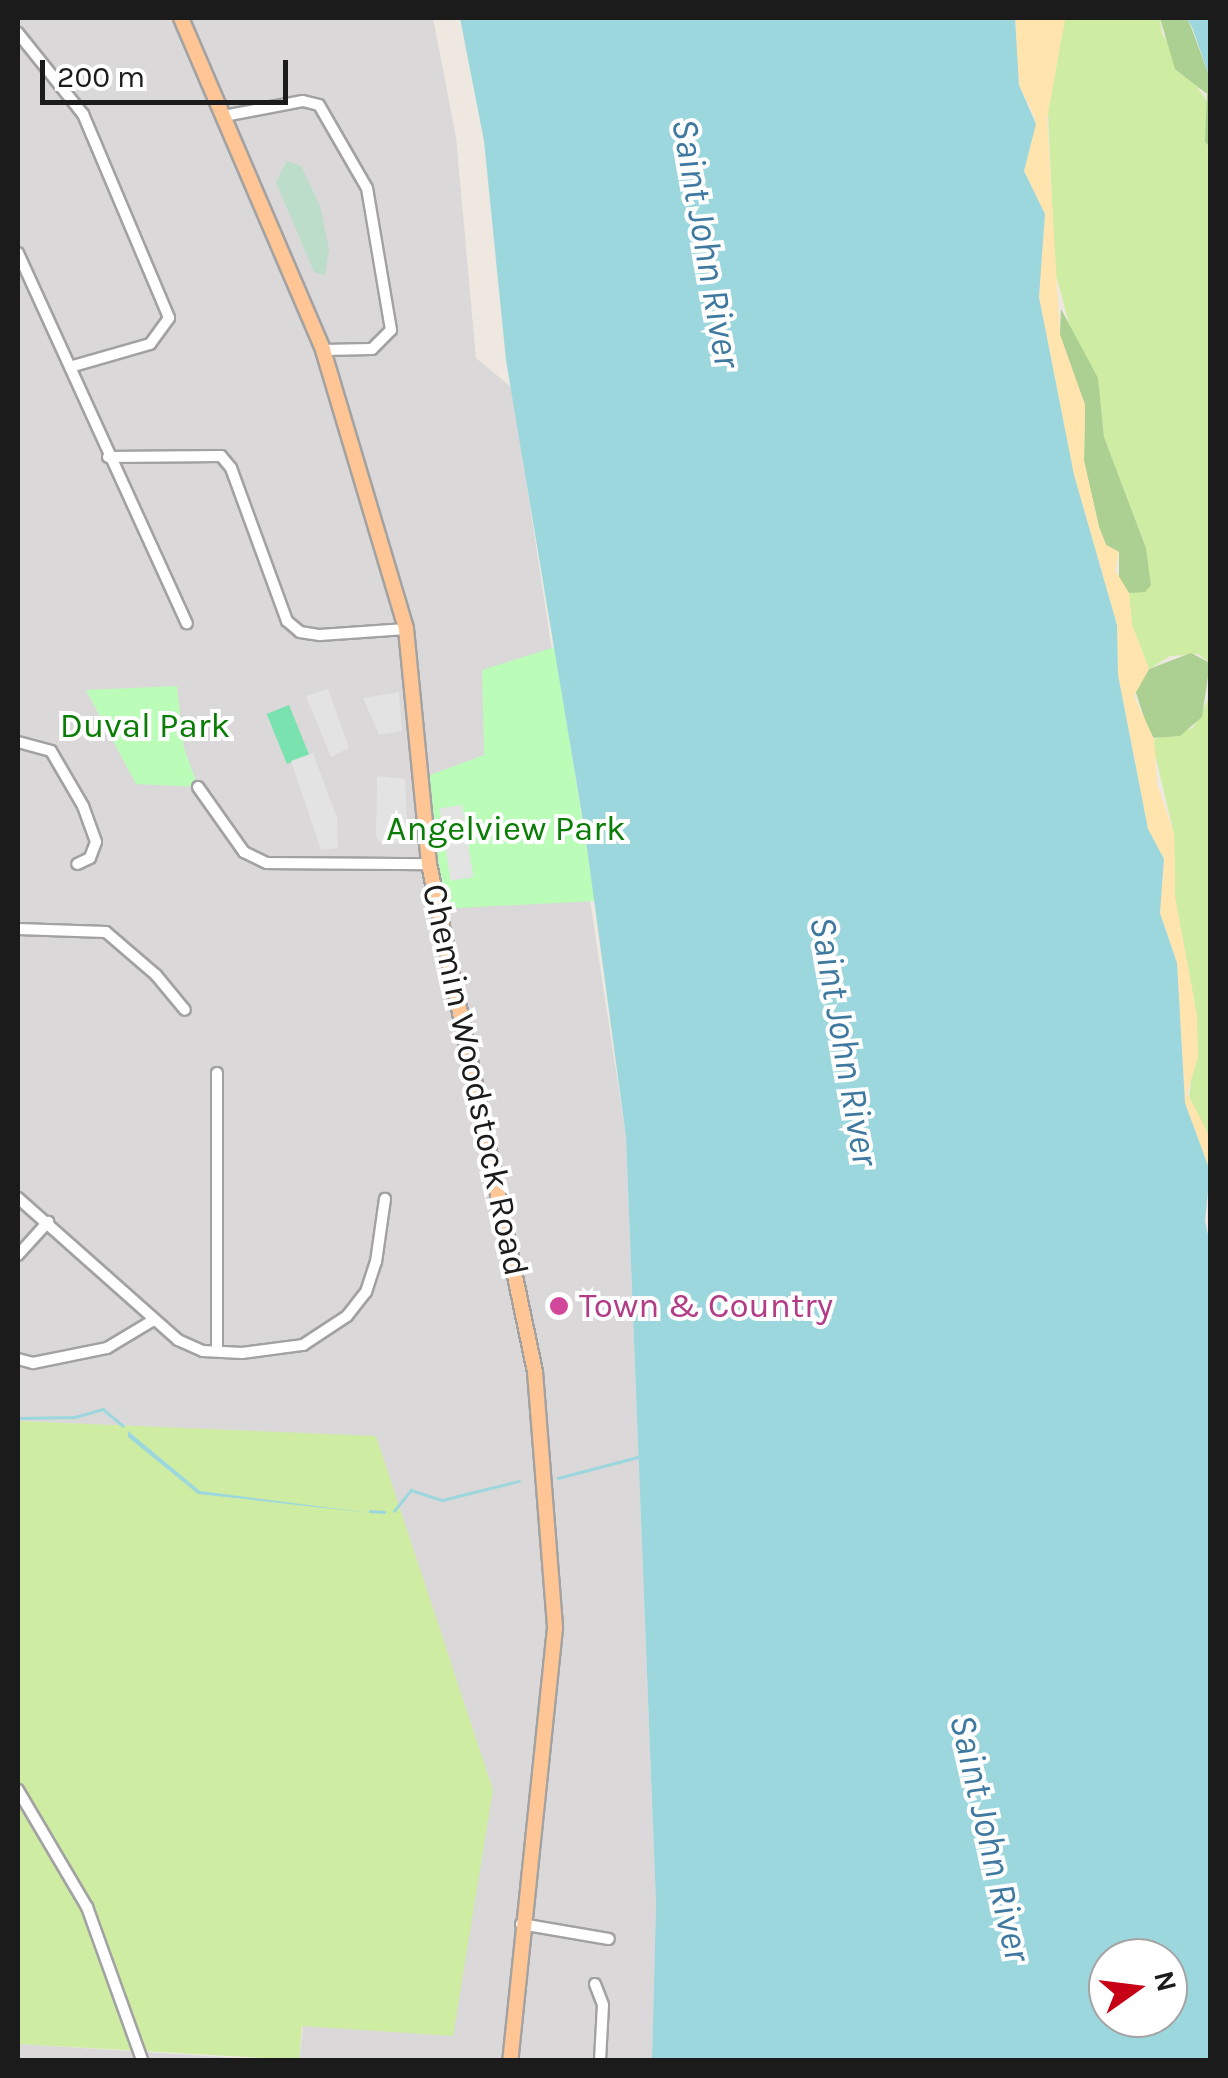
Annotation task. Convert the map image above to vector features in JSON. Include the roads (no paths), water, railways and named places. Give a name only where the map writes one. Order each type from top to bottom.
[{"type":"main road","name":"Chemin Woodstock Road","points":[[181,18],[323,350],[406,629],[429,864],[535,1372],[556,1572],[510,2060]]},
{"type":"street","points":[[18,33],[83,114],[169,318],[150,344],[70,367]]},
{"type":"street","points":[[224,116],[302,102],[319,105],[367,188],[391,330],[372,349],[323,350]]},
{"type":"street","points":[[18,253],[187,623]]},
{"type":"street","points":[[108,457],[221,456],[232,468],[288,621],[300,632],[320,635],[406,629]]},
{"type":"street","points":[[18,742],[51,752],[83,806],[96,842],[90,858],[78,864]]},
{"type":"street","points":[[198,787],[244,852],[267,863],[429,864]]},
{"type":"street","points":[[18,929],[106,932],[156,975],[185,1010]]},
{"type":"street","points":[[216,1351],[217,1074]]},
{"type":"street","points":[[18,1198],[152,1321],[178,1340],[216,1351],[289,1350],[320,1338],[347,1316],[366,1292],[376,1262],[386,1199]]},
{"type":"street","points":[[18,1255],[48,1222]]},
{"type":"street","points":[[18,1359],[33,1363],[107,1348],[152,1321]]},
{"type":"street","points":[[18,1790],[87,1907],[142,2060]]},
{"type":"street","points":[[521,1924],[609,1939]]},
{"type":"street","points":[[594,1984],[603,2005],[600,2060]]},
{"type":"water","name":"Saint John River","points":[[460,18],[1015,18],[1019,85],[1036,124],[1024,171],[1045,214],[1039,297],[1074,475],[1117,625],[1118,675],[1148,829],[1164,859],[1160,913],[1177,963],[1185,1103],[1210,1171],[1205,1221],[1210,1244],[1210,2060],[652,2060],[656,1904],[626,1137],[585,833],[506,360],[484,141]]},
{"type":"water","points":[[1187,18],[1210,18],[1210,78],[1192,27]]},
{"type":"water","points":[[128,1431],[200,1491],[371,1513],[198,1494],[128,1437]]},
{"type":"waterway","points":[[18,1418],[75,1417],[103,1409],[123,1426]]},
{"type":"waterway","points":[[558,1478],[638,1457]]},
{"type":"waterway","points":[[394,1511],[411,1490],[442,1500],[519,1481]]},
{"type":"waterway","points":[[370,1511],[384,1512]]},
{"type":"place","name":"Town & Country","points":[[559,1306]]},
{"type":"park label","name":"Duval Park","points":[[145,726]]},
{"type":"park label","name":"Angelview Park","points":[[506,829]]}]
